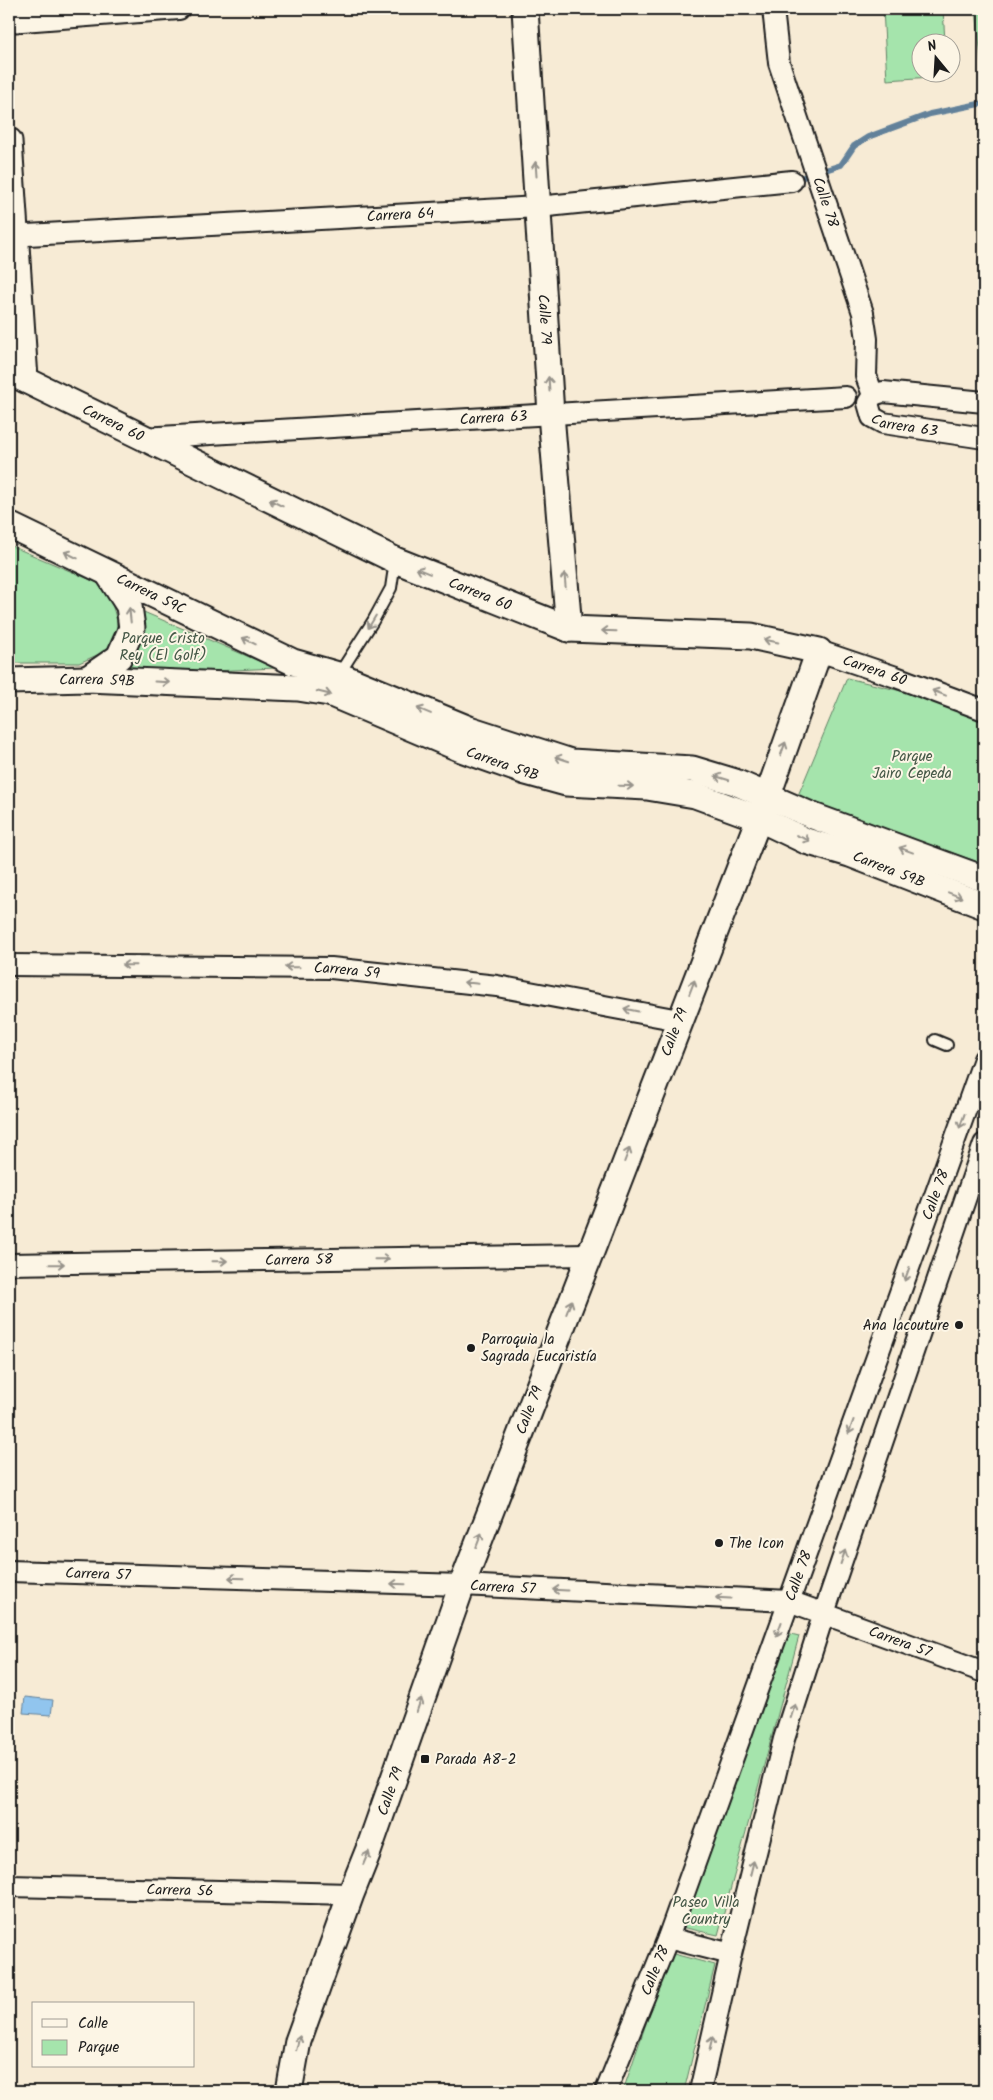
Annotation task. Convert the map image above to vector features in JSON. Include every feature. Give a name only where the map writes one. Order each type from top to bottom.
[{"type":"street","points":[[9,22],[179,9]]},
{"type":"street","name":"Calle 79","points":[[526,9],[551,414],[569,629]]},
{"type":"street","name":"Calle 78","points":[[773,9],[779,63],[863,312],[867,339],[866,376],[873,395]]},
{"type":"street","points":[[9,141],[17,376]]},
{"type":"street","name":"Carrera 64","points":[[12,236],[538,207],[792,181]]},
{"type":"street","name":"Carrera 60","points":[[17,376],[395,560],[569,629],[751,636],[819,651],[984,710]]},
{"type":"street","name":"Carrera 63","points":[[984,402],[883,392],[870,398],[868,408],[872,417],[877,421],[984,438]]},
{"type":"street","name":"Carrera 63","points":[[141,438],[846,397]]},
{"type":"street","name":"Carrera 59C","points":[[9,524],[108,574],[293,662]]},
{"type":"street","points":[[87,679],[119,657],[132,628],[129,606],[108,574]]},
{"type":"street","name":"Calle 79","points":[[289,2091],[298,2040],[351,1894],[370,1849],[462,1585],[679,1020],[768,795],[819,651]]},
{"type":"street","name":"Carrera 59B","points":[[293,662],[338,675],[526,772],[566,783],[647,786],[695,795],[758,818],[806,840],[850,854],[984,906]]},
{"type":"street","name":"Carrera 59B","points":[[9,681],[87,679],[298,688],[328,693],[465,739],[571,762],[692,769],[768,795],[813,816],[984,878]]},
{"type":"street","name":"Carrera 59","points":[[9,964],[331,968],[497,986],[679,1020]]},
{"type":"street","name":"Calle 78","points":[[606,2091],[668,1938],[984,1059]]},
{"type":"street","name":"Calle 78","points":[[700,2091],[730,1954],[784,1739],[824,1613],[984,1144]]},
{"type":"street","name":"Carrera 58","points":[[9,1264],[589,1255]]},
{"type":"street","name":"Carrera 57","points":[[9,1571],[462,1585],[789,1601],[984,1672]]},
{"type":"street","name":"Carrera 56","points":[[9,1886],[351,1894]]},
{"type":"street","points":[[668,1938],[730,1954]]},
{"type":"lane","points":[[338,675],[373,621],[391,588],[395,560]]},
{"type":"lane","points":[[935,1040],[947,1045]]},
{"type":"green space","points":[[883,9],[943,9],[944,32],[910,32],[910,78],[887,80]]},
{"type":"green space","points":[[976,9],[984,9],[984,78],[983,78]]},
{"type":"green space","name":"Parque Cristo Rey (El Golf)","points":[[9,545],[98,583],[112,604],[117,621],[116,634],[106,651],[79,663],[9,663]]},
{"type":"green space","name":"Parque Cristo Rey (El Golf)","points":[[139,610],[275,668],[214,671],[113,670]]},
{"type":"green space","name":"Parque Jairo Cepeda","points":[[847,678],[984,711],[984,864],[797,798]]},
{"type":"green space","name":"Paseo Villa Country","points":[[783,1632],[799,1636],[718,1935],[681,1927]]},
{"type":"green space","name":"Paseo Villa Country","points":[[670,1953],[715,1965],[684,2091],[623,2091]]},
{"type":"water","points":[[25,1697],[53,1700],[51,1715],[23,1713]]},
{"type":"waterway","points":[[794,180],[841,165],[854,146],[868,137],[930,114],[984,103]]},
{"type":"place","name":"Ana lacouture","points":[[959,1325]]},
{"type":"place","name":"Parroquia la Sagrada Eucaristía","points":[[471,1348]]},
{"type":"place","name":"The Icon","points":[[719,1543]]},
{"type":"place","name":"Parada A8-2","points":[[425,1759]]}]
